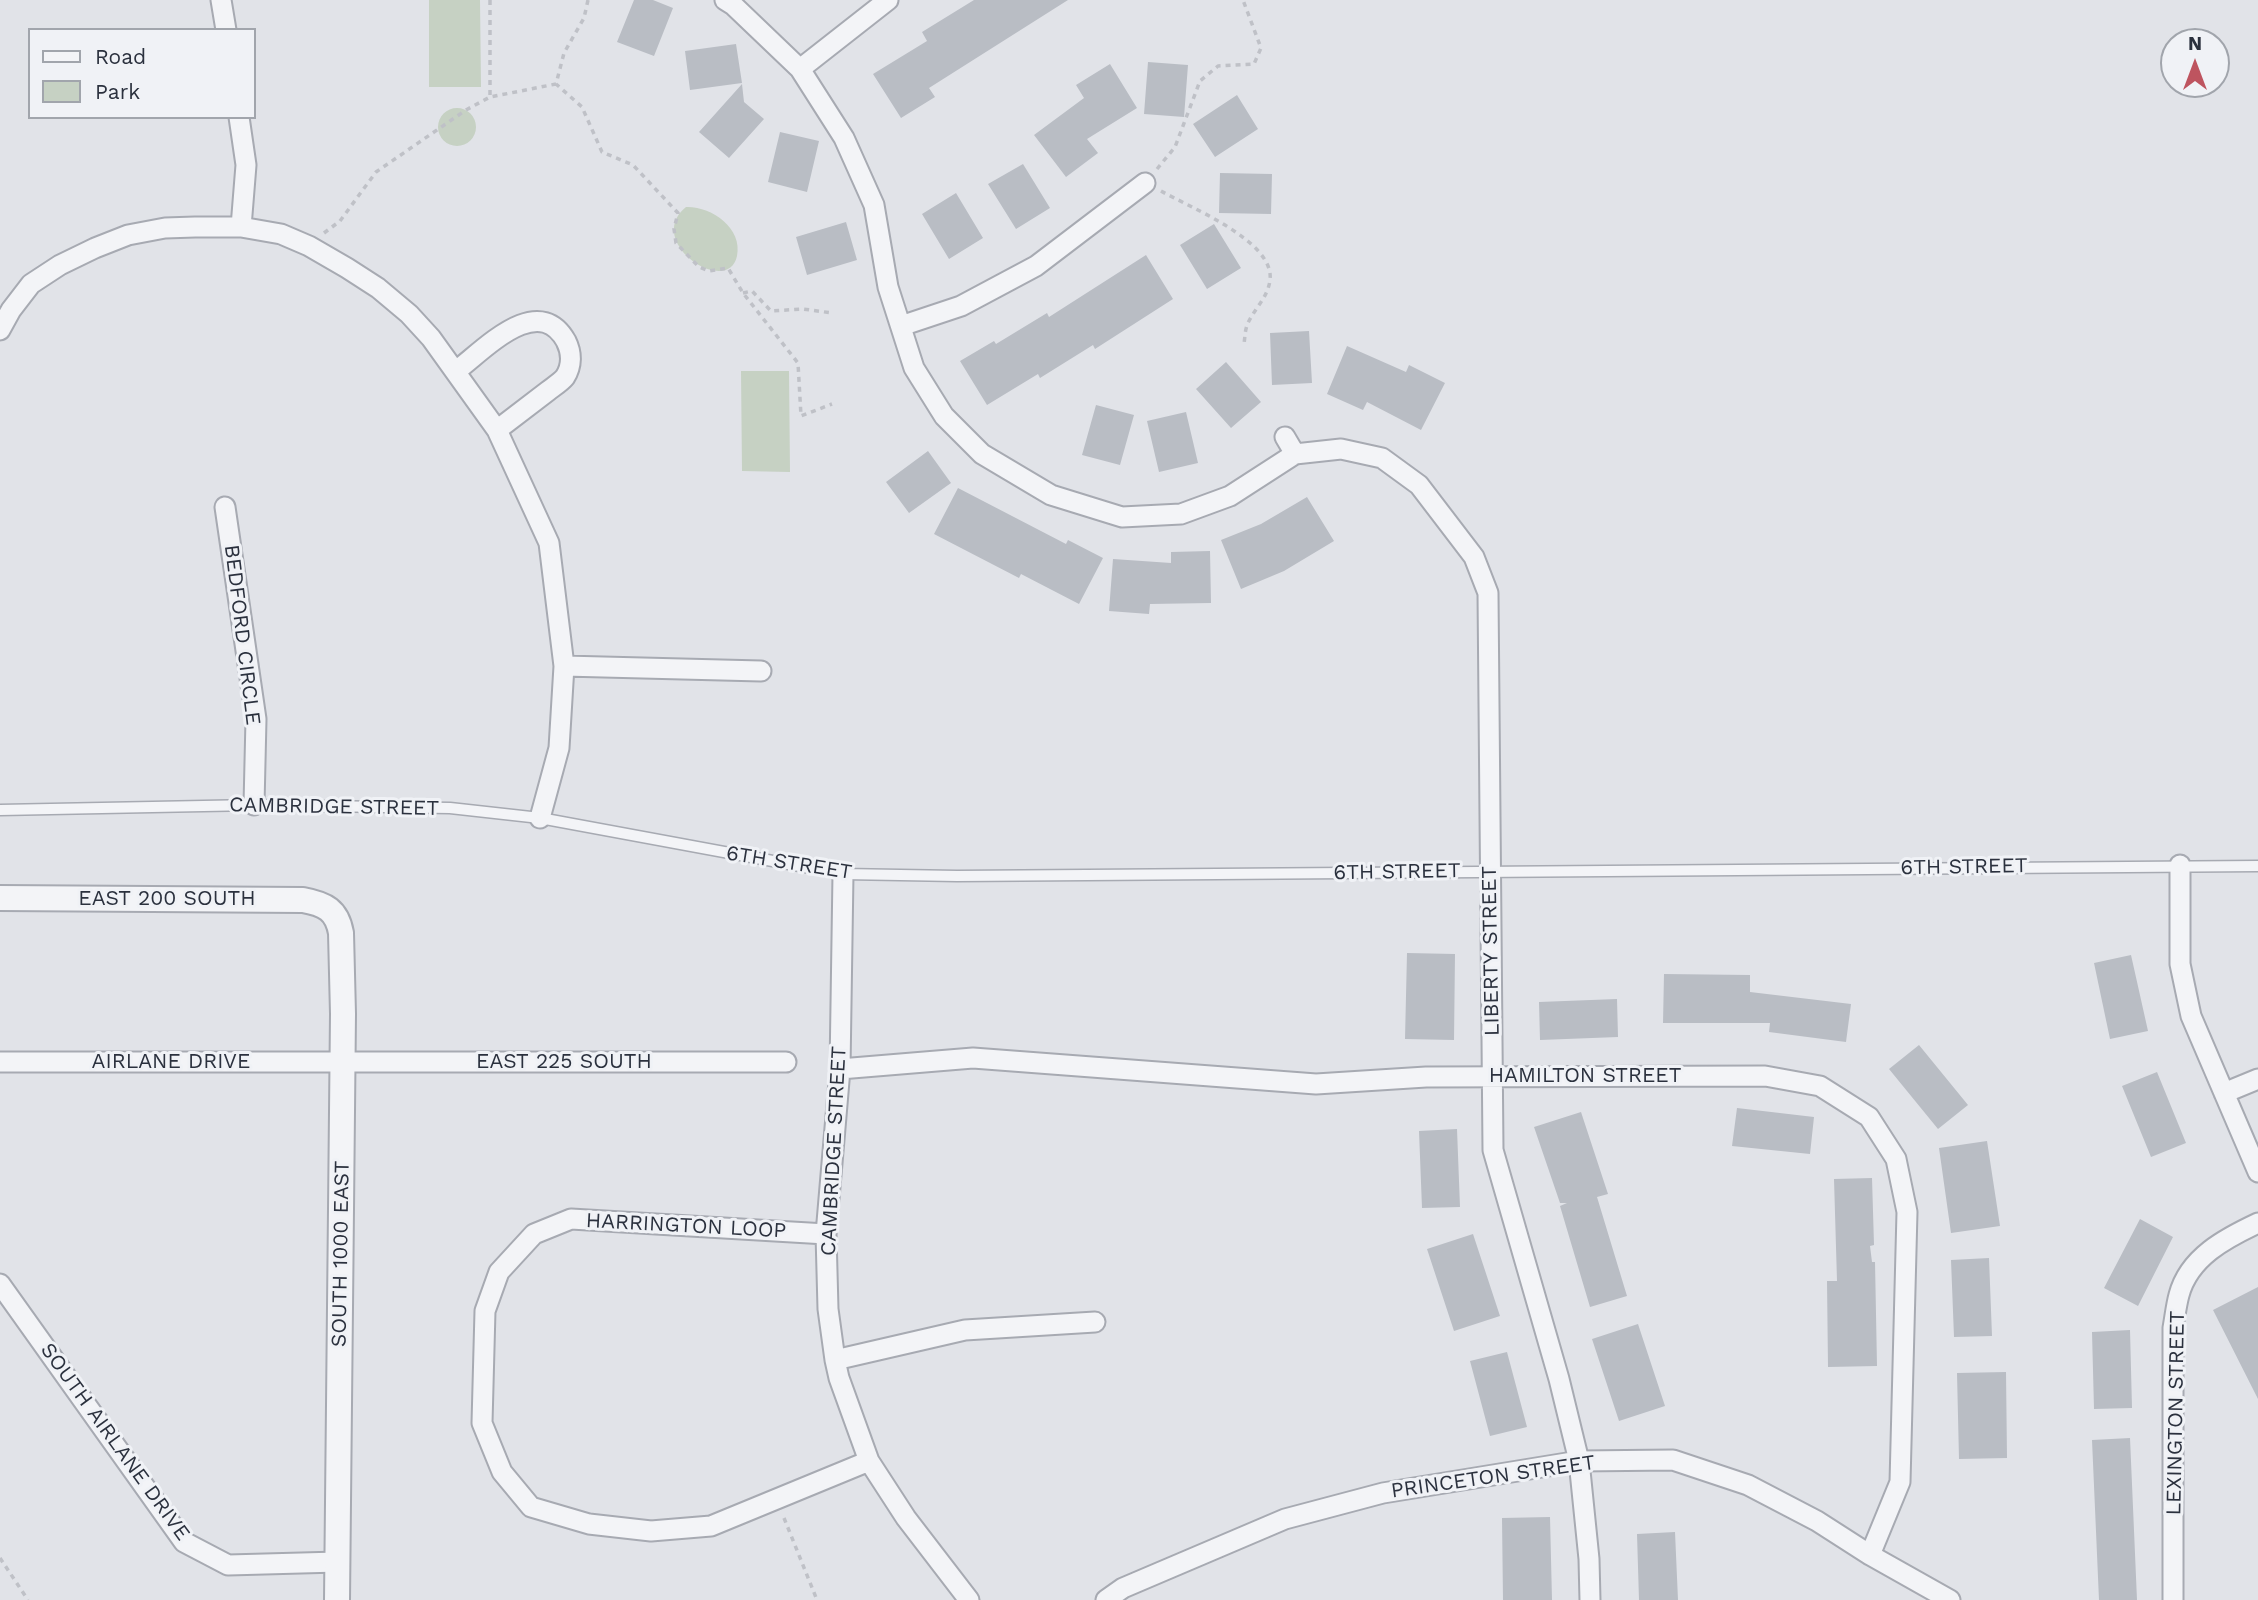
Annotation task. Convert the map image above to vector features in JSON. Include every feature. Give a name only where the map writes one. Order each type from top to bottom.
[{"type":"street","points":[[221,0],[226,28]]},
{"type":"street","name":"LIBERTY STREET","points":[[725,0],[800,69],[844,138],[874,205],[888,287],[914,368],[944,416],[982,454],[1051,495],[1122,517],[1181,514],[1230,496],[1295,454],[1341,449],[1382,458],[1419,485],[1474,557],[1488,593],[1493,1150],[1559,1379],[1579,1461],[1589,1559],[1590,1600]]},
{"type":"street","points":[[800,69],[888,0]]},
{"type":"street","points":[[239,119],[246,165],[241,227]]},
{"type":"street","points":[[901,326],[961,306],[1036,266],[1145,183]]},
{"type":"street","points":[[0,330],[31,284],[60,265],[128,236],[165,228],[241,227],[281,234],[309,246],[378,288],[409,314],[431,338],[497,430],[549,543],[564,666],[559,748],[540,818]]},
{"type":"street","points":[[456,371],[511,328],[524,322],[544,322],[558,329],[569,348],[571,361],[564,378],[497,430]]},
{"type":"street","points":[[1285,437],[1295,454]]},
{"type":"street","name":"BEDFORD CIRCLE","points":[[225,507],[256,719],[254,805]]},
{"type":"street","points":[[564,666],[761,671]]},
{"type":"street","points":[[2180,865],[2180,964],[2191,1016],[2258,1171]]},
{"type":"street","name":"CAMBRIDGE STREET","points":[[843,874],[840,1069],[826,1234],[828,1309],[835,1360],[869,1461],[906,1518],[969,1600]]},
{"type":"street","name":"EAST 200 SOUTH","points":[[0,898],[303,900],[320,904],[331,912]]},
{"type":"street","name":"SOUTH 1000 EAST","points":[[331,912],[339,920],[341,933],[337,1600]]},
{"type":"street","name":"HAMILTON STREET","points":[[840,1069],[973,1058],[1316,1084],[1426,1077],[1765,1076],[1820,1086],[1869,1117],[1896,1159],[1907,1212],[1900,1482],[1870,1555]]},
{"type":"street","name":"AIRLANE DRIVE","points":[[0,1062],[342,1062]]},
{"type":"street","name":"EAST 225 SOUTH","points":[[342,1062],[786,1062]]},
{"type":"street","points":[[2224,1093],[2258,1079]]},
{"type":"street","name":"HARRINGTON LOOP","points":[[826,1234],[571,1219],[534,1234],[499,1272],[485,1311],[482,1423],[502,1472],[531,1507],[589,1524],[639,1530],[711,1526],[869,1461]]},
{"type":"street","name":"LEXINGTON STREET","points":[[2173,1600],[2173,1328],[2180,1292],[2197,1262],[2222,1240],[2258,1223]]},
{"type":"street","name":"SOUTH AIRLANE DRIVE","points":[[0,1284],[184,1542],[228,1565],[338,1562]]},
{"type":"street","points":[[835,1360],[965,1330],[1096,1321]]},
{"type":"street","name":"PRINCETON STREET","points":[[1106,1600],[1124,1588],[1285,1519],[1383,1493],[1579,1461],[1673,1460],[1748,1485],[1817,1521],[1870,1555],[1950,1600]]},
{"type":"lane","name":"CAMBRIDGE STREET","points":[[0,810],[254,805],[450,808],[540,818],[666,842]]},
{"type":"lane","name":"6TH STREET","points":[[666,842],[843,874],[957,876],[2258,866]]},
{"type":"path","points":[[490,0],[490,97]]},
{"type":"path","points":[[556,84],[564,53],[584,18],[588,0]]},
{"type":"path","points":[[1242,0],[1261,48],[1254,64],[1218,66],[1200,81],[1175,147],[1145,183],[1230,229],[1252,243],[1265,258],[1271,277],[1266,295],[1247,325],[1244,344]]},
{"type":"path","points":[[309,246],[340,221],[376,172],[466,110],[490,97],[556,84]]},
{"type":"path","points":[[556,84],[582,107],[602,152],[633,165],[678,213],[674,229],[676,243],[699,267],[709,271],[728,268],[743,293],[798,363],[801,416],[832,404]]},
{"type":"path","points":[[743,293],[752,291],[771,311],[832,313]]},
{"type":"path","points":[[784,1518],[817,1600]]},
{"type":"path","points":[[0,1558],[28,1600]]},
{"type":"green space","points":[[429,0],[480,0],[481,87],[429,87]]},
{"type":"green space","points":[[457,108],[471,113],[476,127],[471,141],[457,146],[443,141],[438,127],[443,113]]},
{"type":"green space","points":[[686,207],[705,210],[730,228],[738,246],[737,256],[730,267],[719,271],[706,268],[692,260],[681,249],[675,235],[675,221]]},
{"type":"green space","points":[[741,371],[789,371],[790,472],[742,471]]},
{"type":"building","points":[[634,0],[653,0],[673,8],[654,56],[617,42]]},
{"type":"building","points":[[974,0],[1068,0],[929,88],[935,97],[901,118],[873,74],[927,41],[922,32]]},
{"type":"building","points":[[736,44],[742,83],[690,90],[685,51]]},
{"type":"building","points":[[1148,62],[1188,65],[1184,117],[1144,114]]},
{"type":"building","points":[[1110,64],[1137,108],[1087,139],[1098,153],[1066,177],[1034,135],[1084,98],[1076,85]]},
{"type":"building","points":[[742,84],[744,102],[764,119],[729,158],[699,132]]},
{"type":"building","points":[[1237,95],[1258,129],[1215,157],[1193,124]]},
{"type":"building","points":[[780,132],[819,141],[807,192],[768,182]]},
{"type":"building","points":[[1023,164],[1050,208],[1016,229],[988,184]]},
{"type":"building","points":[[1220,173],[1272,174],[1271,214],[1219,213]]},
{"type":"building","points":[[956,193],[983,238],[949,259],[922,214]]},
{"type":"building","points":[[846,222],[857,260],[807,275],[796,237]]},
{"type":"building","points":[[1214,224],[1241,268],[1207,289],[1180,245]]},
{"type":"building","points":[[1146,255],[1173,299],[1095,349],[1093,345],[1040,378],[1038,374],[987,405],[960,361],[994,341],[996,344],[1047,313],[1049,317]]},
{"type":"building","points":[[1309,331],[1312,383],[1272,385],[1270,333]]},
{"type":"building","points":[[1347,346],[1406,372],[1409,365],[1445,383],[1421,430],[1367,402],[1363,410],[1327,394]]},
{"type":"building","points":[[1226,362],[1261,402],[1231,428],[1196,389]]},
{"type":"building","points":[[1096,405],[1134,415],[1120,465],[1082,455]]},
{"type":"building","points":[[1186,412],[1198,463],[1159,472],[1147,421]]},
{"type":"building","points":[[928,451],[951,483],[909,513],[886,482]]},
{"type":"building","points":[[958,488],[1066,544],[1068,540],[1103,558],[1079,604],[1021,574],[1019,578],[934,534]]},
{"type":"building","points":[[1307,497],[1334,541],[1284,571],[1241,589],[1221,540],[1261,524]]},
{"type":"building","points":[[1210,551],[1211,603],[1150,604],[1149,614],[1109,611],[1113,559],[1171,563],[1171,552]]},
{"type":"building","points":[[1407,953],[1455,954],[1454,1040],[1405,1039]]},
{"type":"building","points":[[2131,955],[2148,1031],[2110,1039],[2094,963]]},
{"type":"building","points":[[1664,974],[1750,975],[1750,992],[1851,1004],[1846,1042],[1769,1032],[1770,1023],[1663,1023]]},
{"type":"building","points":[[1617,999],[1618,1037],[1540,1040],[1539,1002]]},
{"type":"building","points":[[1919,1045],[1968,1105],[1938,1129],[1889,1069]]},
{"type":"building","points":[[2157,1072],[2186,1143],[2151,1157],[2122,1086]]},
{"type":"building","points":[[1737,1108],[1814,1117],[1810,1154],[1732,1146]]},
{"type":"building","points":[[1581,1112],[1608,1194],[1597,1197],[1627,1296],[1590,1307],[1560,1206],[1567,1203],[1560,1203],[1534,1127]]},
{"type":"building","points":[[1457,1129],[1460,1207],[1422,1208],[1419,1131]]},
{"type":"building","points":[[1987,1141],[2000,1226],[1951,1233],[1939,1148]]},
{"type":"building","points":[[1872,1178],[1874,1245],[1870,1246],[1872,1262],[1875,1262],[1877,1366],[1828,1367],[1827,1281],[1837,1281],[1834,1179]]},
{"type":"building","points":[[2140,1219],[2173,1237],[2138,1306],[2104,1288]]},
{"type":"building","points":[[1473,1234],[1500,1316],[1454,1331],[1427,1249]]},
{"type":"building","points":[[1989,1258],[1992,1336],[1954,1337],[1951,1260]]},
{"type":"building","points":[[2258,1287],[2258,1399],[2213,1310]]},
{"type":"building","points":[[1638,1324],[1665,1406],[1619,1421],[1592,1339]]},
{"type":"building","points":[[2130,1330],[2132,1408],[2094,1409],[2092,1332]]},
{"type":"building","points":[[1507,1352],[1527,1427],[1490,1436],[1470,1361]]},
{"type":"building","points":[[2006,1372],[2007,1458],[1959,1459],[1957,1373]]},
{"type":"building","points":[[2130,1438],[2137,1600],[2099,1600],[2092,1440]]},
{"type":"building","points":[[1550,1517],[1552,1600],[1503,1600],[1502,1518]]},
{"type":"building","points":[[1675,1532],[1678,1600],[1639,1600],[1637,1534]]}]
